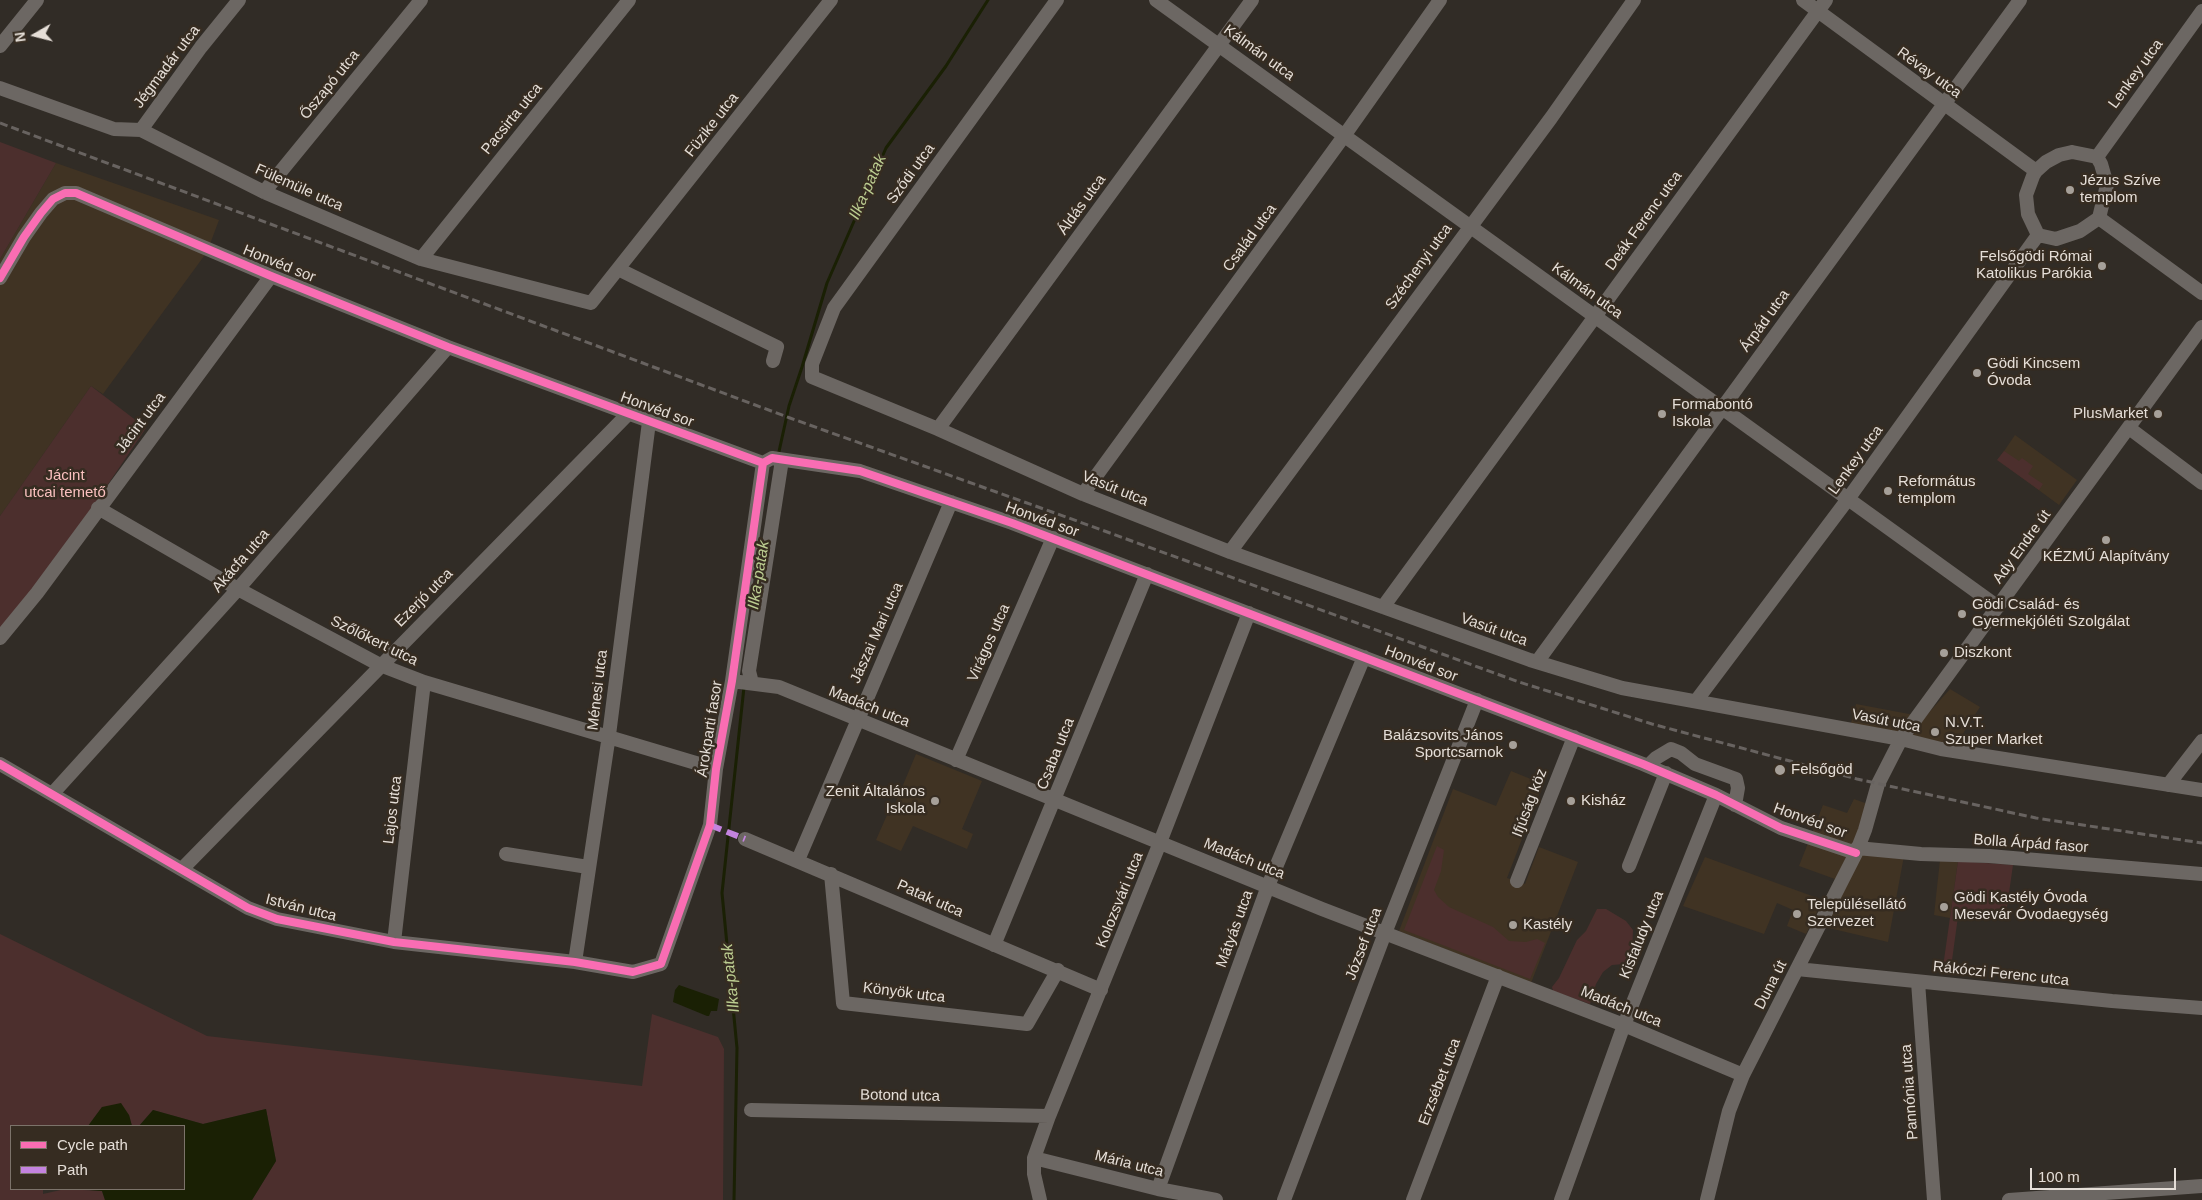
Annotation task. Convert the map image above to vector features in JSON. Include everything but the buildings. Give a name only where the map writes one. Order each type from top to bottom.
[{"type":"street","points":[[0,46],[36,0]]},
{"type":"street","name":"Jégmadár utca","points":[[141,130],[201,47],[239,0]]},
{"type":"street","name":"Őszapó utca","points":[[264,192],[421,0]]},
{"type":"street","name":"Pacsirta utca","points":[[421,258],[629,0]]},
{"type":"street","name":"Füzike utca","points":[[591,303],[831,0]]},
{"type":"street","name":"Sződi utca","points":[[812,377],[812,364],[834,308],[1057,0]]},
{"type":"street","name":"Kálmán utca","points":[[1156,0],[1344,136],[1470,224],[1594,316],[1998,607]]},
{"type":"street","name":"Áldás utca","points":[[938,428],[1252,0]]},
{"type":"street","name":"Család utca","points":[[1083,494],[1344,136],[1440,0]]},
{"type":"street","name":"Széchenyi utca","points":[[1230,552],[1470,224],[1551,118],[1634,0]]},
{"type":"street","name":"Révay utca","points":[[1803,0],[1822,5],[1944,105],[2036,171]]},
{"type":"street","name":"Árpád utca","points":[[1537,662],[2020,0]]},
{"type":"street","name":"Deák Ferenc utca","points":[[1383,607],[1822,5]]},
{"type":"street","name":"Lenkey utca","points":[[2097,157],[2202,11]]},
{"type":"street","name":"Fülemüle utca","points":[[0,88],[114,129],[141,130],[264,192],[421,258],[591,303]]},
{"type":"street","points":[[2072,152],[2097,157],[2105,174],[2106,186],[2100,218],[2080,230],[2056,239],[2038,235],[2028,214],[2026,195],[2036,171],[2059,155],[2072,152]]},
{"type":"street","name":"Honvéd sor","points":[[0,278],[40,213],[53,199],[64,194],[76,193],[271,276],[448,347],[649,422],[774,460],[860,471],[1053,538],[1648,766],[1716,795],[1781,828],[1857,851]]},
{"type":"street","points":[[2100,218],[2202,293]]},
{"type":"street","name":"Lenkey utca","points":[[1696,701],[1848,499],[2038,235]]},
{"type":"street","points":[[618,269],[776,347],[773,361]]},
{"type":"street","name":"Jácint utca","points":[[0,638],[37,593],[271,276]]},
{"type":"street","name":"Ady Endre út","points":[[1876,790],[1901,739],[2202,327]]},
{"type":"street","name":"Akácfa utca","points":[[53,793],[238,589],[448,347]]},
{"type":"street","name":"Vasút utca","points":[[812,377],[938,428],[1083,494],[1230,552],[1537,662],[1622,688],[1901,739],[1941,749],[2202,790]]},
{"type":"street","name":"Ezerjó utca","points":[[182,869],[628,414]]},
{"type":"street","name":"Ménesi utca","points":[[575,962],[609,735],[649,422]]},
{"type":"street","points":[[2129,428],[2202,482]]},
{"type":"street","name":"Árokparti fasor","points":[[743,682],[749,671],[774,460]]},
{"type":"street","name":"Árokparti fasor","points":[[633,972],[661,964],[710,825],[716,768],[743,682],[774,460]]},
{"type":"street","name":"Jászai Mari utca","points":[[798,860],[951,502]]},
{"type":"street","name":"Szőlőkert utca","points":[[98,508],[238,589],[380,665],[424,682],[716,768]]},
{"type":"street","name":"Virágos utca","points":[[956,760],[1053,538]]},
{"type":"street","name":"Csaba utca","points":[[994,945],[1147,574]]},
{"type":"street","name":"Kolozsvári utca","points":[[1040,1200],[1034,1174],[1034,1158],[1049,1116],[1160,843],[1249,613]]},
{"type":"street","name":"Mátyás utca","points":[[1158,1189],[1268,886],[1364,656]]},
{"type":"street","name":"Lajos utca","points":[[394,942],[424,682]]},
{"type":"street","name":"Madách utca","points":[[743,682],[779,687],[1054,801],[1385,933],[1624,1025],[1743,1075]]},
{"type":"street","name":"József utca","points":[[1284,1200],[1385,933],[1477,700]]},
{"type":"street","name":"Ifjúság köz","points":[[1517,882],[1574,737]]},
{"type":"street","points":[[2168,785],[2202,741]]},
{"type":"street","points":[[1648,766],[1656,758],[1671,749],[1681,753],[1695,764],[1736,780],[1738,788],[1735,805]]},
{"type":"street","name":"István utca","points":[[0,764],[53,793],[248,908],[277,919],[394,942],[575,962],[633,972]]},
{"type":"street","points":[[1628,866],[1666,774]]},
{"type":"street","name":"Duna út","points":[[1707,1200],[1729,1111],[1743,1075],[1857,851],[1876,790]]},
{"type":"street","name":"Kisfaludy utca","points":[[1561,1200],[1624,1025],[1716,795]]},
{"type":"street","name":"Patak utca","points":[[745,839],[994,945],[1058,970],[1101,990]]},
{"type":"street","name":"Bolla Árpád fasor","points":[[1857,851],[1989,856],[2202,874]]},
{"type":"street","points":[[506,854],[588,867]]},
{"type":"street","name":"Könyök utca","points":[[831,874],[843,1003],[1027,1024],[1058,970]]},
{"type":"street","name":"Rákóczi Ferenc utca","points":[[1797,969],[2202,1008]]},
{"type":"street","name":"Erzsébet utca","points":[[1413,1200],[1498,976]]},
{"type":"street","name":"Pannónia utca","points":[[1918,982],[1934,1200]]},
{"type":"street","name":"Botond utca","points":[[751,1110],[1049,1116]]},
{"type":"street","name":"Mária utca","points":[[1034,1158],[1158,1189],[1216,1200]]},
{"type":"street","points":[[2009,1200],[2202,1186]]},
{"type":"shaded area","points":[[56,163],[219,220],[207,252],[103,394],[91,386],[0,516],[0,259]]},
{"type":"shaded area","points":[[2015,435],[2077,480],[2059,505],[1998,460]]},
{"type":"shaded area","points":[[1950,689],[1980,707],[1953,749],[1850,727],[1856,704],[1925,717]]},
{"type":"shaded area","name":"Zenit Általános Iskola","points":[[916,754],[982,781],[962,829],[973,834],[967,849],[913,826],[901,851],[876,840],[887,815],[890,816]]},
{"type":"shaded area","points":[[1511,771],[1543,784],[1507,878],[1525,884],[1539,847],[1578,862],[1531,983],[1399,931],[1453,789],[1496,806]]},
{"type":"shaded area","points":[[1854,799],[1876,807],[1861,852],[1904,856],[1888,942],[1812,924],[1835,879],[1799,866],[1823,805],[1847,813]]},
{"type":"shaded area","points":[[1705,857],[1823,900],[1806,934],[1787,926],[1793,910],[1777,903],[1764,934],[1683,906]]},
{"type":"shaded area","points":[[1940,860],[1958,861],[1950,918],[1934,915]]},
{"type":"shaded area","points":[[679,985],[719,999],[717,1011],[711,1011],[709,1016],[707,1016],[673,1002],[675,990]]},
{"type":"shaded area","points":[[121,1103],[129,1115],[132,1125],[89,1125],[102,1107]]},
{"type":"shaded area","points":[[266,1109],[276,1161],[252,1200],[105,1200],[102,1191],[90,1190],[185,1190],[185,1125],[140,1125],[153,1110],[203,1124]]},
{"type":"green space","points":[[0,142],[56,163],[0,259]]},
{"type":"green space","name":"Jácint utcai temető","points":[[91,386],[146,428],[33,590],[0,630],[0,516]]},
{"type":"green space","points":[[2004,451],[2019,461],[2022,458],[2033,466],[2028,474],[2043,484],[2039,490],[1997,460]]},
{"type":"green space","points":[[1437,846],[1444,850],[1441,871],[1434,890],[1438,897],[1449,907],[1493,927],[1509,941],[1526,942],[1537,939],[1545,943],[1530,979],[1404,930]]},
{"type":"green space","points":[[1958,861],[2013,865],[2006,914],[1959,909],[1950,975],[1942,974]]},
{"type":"green space","points":[[1597,909],[1606,909],[1626,921],[1633,930],[1632,953],[1624,964],[1612,965],[1603,972],[1596,984],[1590,1004],[1553,991],[1552,987],[1559,978],[1577,940],[1586,931]]},
{"type":"green space","points":[[0,934],[207,1036],[642,1086],[652,1014],[718,1037],[724,1049],[723,1200],[252,1200],[276,1161],[266,1109],[203,1124],[153,1110],[140,1125],[132,1125],[129,1115],[102,1107],[89,1125],[10,1125],[10,1190],[43,1190],[43,1194],[61,1190],[102,1191],[105,1200],[0,1200]]},
{"type":"waterway","name":"Ilka-patak","points":[[778,456],[789,406],[827,283],[886,148],[946,66],[988,0]]},
{"type":"waterway","name":"Ilka-patak","points":[[734,1200],[737,1048],[722,893],[744,687]]},
{"type":"railway","points":[[0,123],[790,418],[1519,682],[1652,724],[1857,779],[2036,818],[2202,843]]},
{"type":"marked path","points":[[710,825],[745,839]]},
{"type":"cycle path","points":[[0,278],[24,237],[53,199],[65,193],[76,193],[271,276],[448,347],[763,463],[772,458],[860,471],[1012,523],[1643,764],[1716,795],[1781,828],[1856,853]]},
{"type":"cycle path","points":[[0,764],[248,908],[277,919],[394,942],[575,962],[633,972],[661,964],[710,825],[716,769],[732,681],[763,463]]},
{"type":"place","name":"Jézus Szíve templom","points":[[2070,190]]},
{"type":"place","name":"Felsőgödi Római Katolikus Parókia","points":[[2102,266]]},
{"type":"place","name":"Gödi Kincsem Óvoda","points":[[1977,373]]},
{"type":"place","name":"Formabontó Iskola","points":[[1662,414]]},
{"type":"place","name":"PlusMarket","points":[[2158,414]]},
{"type":"place","name":"Református templom","points":[[1888,491]]},
{"type":"place","name":"KÉZMŰ Alapítvány","points":[[2106,540]]},
{"type":"place","name":"Gödi Család- és Gyermekjóléti Szolgálat","points":[[1962,614]]},
{"type":"place","name":"Diszkont","points":[[1944,653]]},
{"type":"place","name":"N.V.T. Szuper Market","points":[[1935,732]]},
{"type":"place","name":"Balázsovits János Sportcsarnok","points":[[1513,745]]},
{"type":"place","name":"Felsőgöd","points":[[1780,770]]},
{"type":"place","name":"Zenit Általános Iskola","points":[[935,801]]},
{"type":"place","name":"Kisház","points":[[1571,801]]},
{"type":"place","name":"Gödi Kastély Óvoda Mesevár Óvodaegység","points":[[1944,907]]},
{"type":"place","name":"Településellátó Szervezet","points":[[1797,914]]},
{"type":"place","name":"Kastély","points":[[1513,925]]}]
